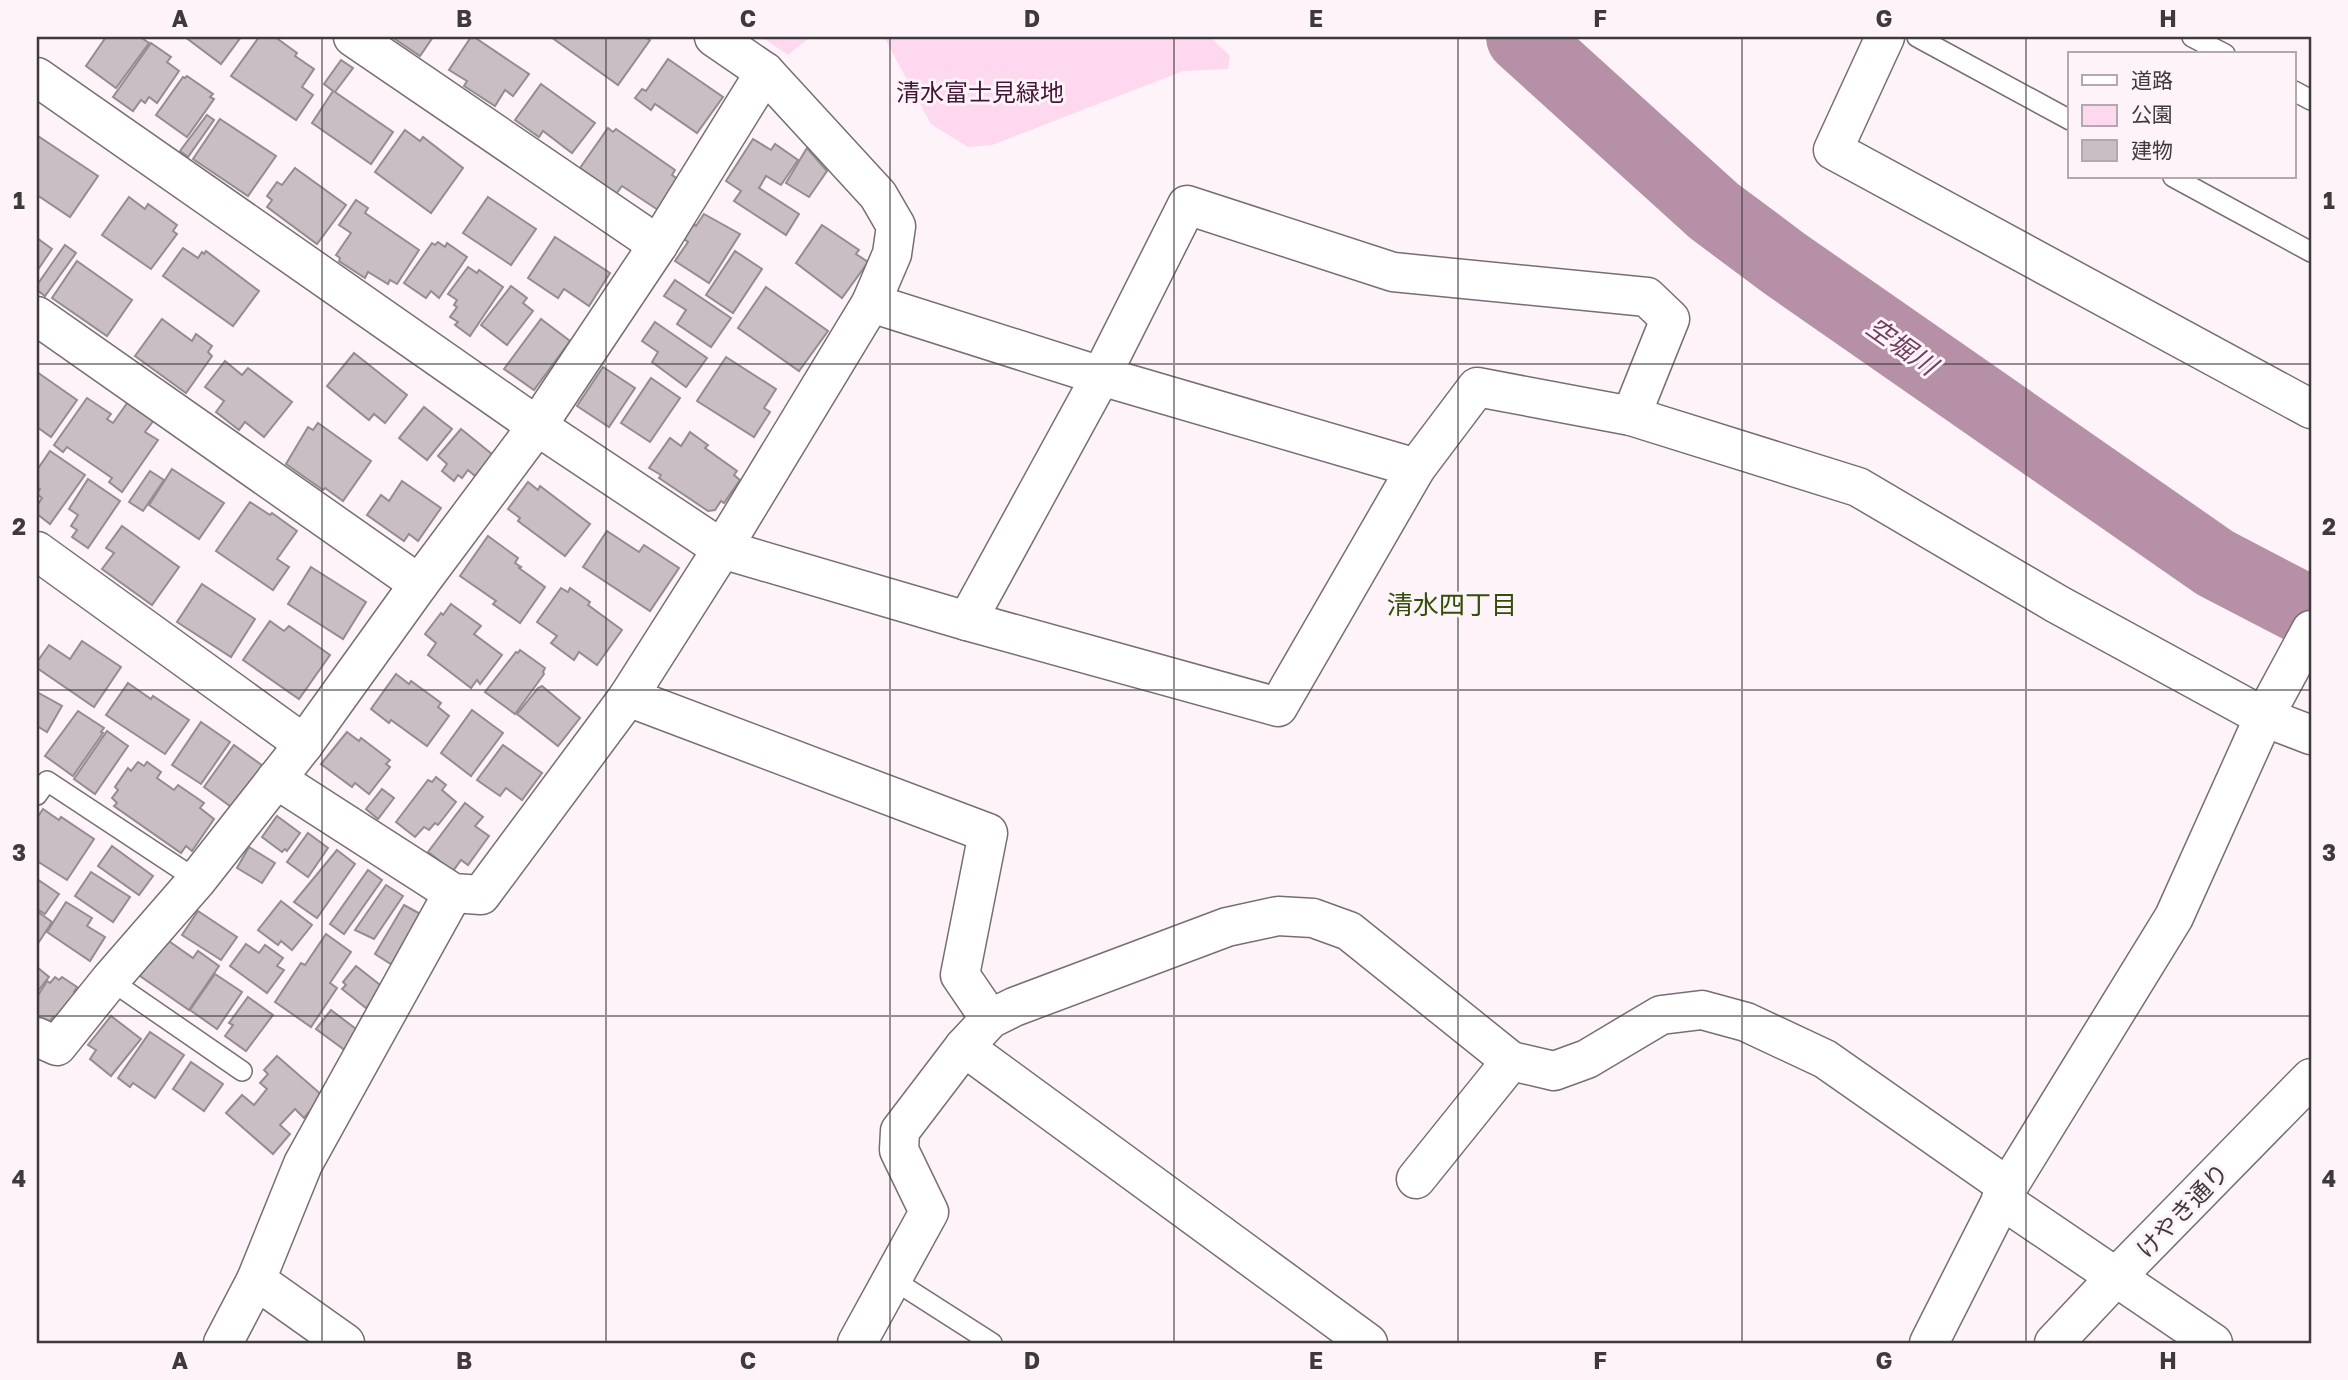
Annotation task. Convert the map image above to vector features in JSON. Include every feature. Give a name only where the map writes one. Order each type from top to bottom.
[{"type":"street","points":[[353,37],[658,245]]},
{"type":"street","points":[[276,779],[453,893],[481,895],[628,697],[722,549],[871,303],[892,254],[896,226],[878,195],[765,72],[714,37]]},
{"type":"street","points":[[1885,37],[1833,150],[2311,409]]},
{"type":"street","points":[[37,1037],[57,1046],[197,880],[304,744],[537,426],[658,245],[765,72]]},
{"type":"street","points":[[37,77],[537,426],[722,549],[967,621],[1278,707],[1416,468],[1477,387],[1631,416],[1858,487],[2057,604],[2311,735]]},
{"type":"street","points":[[967,621],[1101,376],[1187,205],[1393,272],[1647,297],[1670,319],[1631,416]]},
{"type":"street","points":[[871,303],[1101,376],[1416,468]]},
{"type":"street","points":[[37,316],[419,584]]},
{"type":"street","points":[[37,551],[304,744]]},
{"type":"street","points":[[1928,1343],[2004,1193],[2174,917],[2267,712],[2311,630]]},
{"type":"street","points":[[628,697],[988,833],[960,975],[990,1019]]},
{"type":"street","points":[[223,1343],[257,1280],[303,1164],[453,893]]},
{"type":"street","points":[[857,1343],[929,1212],[899,1150],[900,1131],[964,1047],[990,1019],[1013,1007],[1227,927],[1278,916],[1313,918],[1349,931],[1511,1061],[1554,1071],[1587,1059],[1661,1015],[1702,1010],[1746,1022],[1825,1059],[2116,1277],[2213,1343]]},
{"type":"street","points":[[964,1047],[1354,1339]]},
{"type":"street","points":[[1416,1179],[1511,1061]]},
{"type":"street","name":"けやき通り","points":[[2054,1343],[2311,1078]]},
{"type":"street","points":[[257,1280],[345,1343]]},
{"type":"lane","points":[[1917,37],[2068,119]]},
{"type":"lane","points":[[2192,37],[2221,52]]},
{"type":"lane","points":[[2175,178],[2311,252]]},
{"type":"lane","points":[[37,795],[47,781],[197,880]]},
{"type":"lane","points":[[110,980],[242,1071]]},
{"type":"lane","points":[[892,1279],[992,1343]]},
{"type":"green space","points":[[762,37],[810,37],[788,55]]},
{"type":"green space","name":"清水富士見緑地","points":[[884,37],[1210,37],[1230,56],[1228,69],[1183,71],[992,145],[968,147],[931,124]]},
{"type":"building","points":[[106,37],[140,37],[149,43],[116,88],[86,66]]},
{"type":"building","points":[[185,37],[241,37],[221,64]]},
{"type":"building","points":[[259,37],[275,37],[314,69],[302,87],[313,95],[296,120],[231,76]]},
{"type":"building","points":[[392,37],[433,37],[420,56]]},
{"type":"building","points":[[471,37],[529,74],[513,96],[505,90],[495,106],[464,86],[467,81],[449,70]]},
{"type":"building","points":[[551,37],[644,37],[650,40],[618,85]]},
{"type":"building","points":[[151,43],[171,57],[167,62],[179,71],[157,103],[149,97],[145,103],[141,100],[133,111],[113,97]]},
{"type":"building","points":[[668,59],[723,97],[697,133],[655,104],[651,110],[635,98],[642,89],[646,91]]},
{"type":"building","points":[[341,60],[353,68],[335,92],[393,132],[371,164],[312,123],[333,91],[324,84]]},
{"type":"building","points":[[187,76],[213,94],[210,97],[214,99],[187,137],[156,115],[183,77]]},
{"type":"building","points":[[541,84],[595,123],[572,153],[543,131],[539,137],[515,120]]},
{"type":"building","points":[[207,115],[214,120],[188,157],[180,151]]},
{"type":"building","points":[[220,119],[276,156],[248,196],[193,159]]},
{"type":"building","points":[[608,128],[613,132],[616,129],[675,170],[672,175],[679,180],[658,210],[622,186],[616,194],[580,168]]},
{"type":"building","points":[[405,130],[420,141],[423,137],[463,168],[431,213],[375,172]]},
{"type":"building","points":[[38,136],[98,176],[70,217],[37,195]]},
{"type":"building","points":[[753,139],[771,150],[775,144],[798,160],[781,185],[766,176],[759,188],[799,214],[786,235],[734,201],[741,191],[726,181]]},
{"type":"building","points":[[807,148],[827,171],[809,197],[786,183]]},
{"type":"building","points":[[295,168],[346,205],[317,244],[267,207],[272,200],[267,196],[277,182],[282,185]]},
{"type":"building","points":[[129,197],[145,209],[148,204],[177,225],[173,231],[177,234],[151,269],[102,235]]},
{"type":"building","points":[[488,197],[536,229],[511,265],[463,233]]},
{"type":"building","points":[[356,200],[368,208],[365,213],[419,250],[397,284],[390,280],[388,284],[368,272],[365,278],[339,261],[340,258],[336,255],[351,233],[339,225]]},
{"type":"building","points":[[704,214],[740,234],[709,283],[675,261],[688,242],[684,239]]},
{"type":"building","points":[[822,225],[859,250],[856,254],[868,262],[842,298],[796,263]]},
{"type":"building","points":[[555,237],[610,273],[589,306],[564,289],[558,298],[528,278]]},
{"type":"building","points":[[37,238],[52,249],[37,271]]},
{"type":"building","points":[[438,242],[445,247],[447,243],[467,257],[439,298],[431,291],[426,298],[404,283],[432,243],[435,245]]},
{"type":"building","points":[[65,245],[76,253],[45,296],[37,290],[37,285]]},
{"type":"building","points":[[183,248],[198,258],[206,251],[259,291],[233,326],[163,276]]},
{"type":"building","points":[[735,251],[762,269],[733,313],[706,295]]},
{"type":"building","points":[[77,261],[132,300],[107,336],[52,298]]},
{"type":"building","points":[[468,267],[477,273],[479,270],[503,287],[470,336],[455,325],[458,322],[450,317],[457,307],[454,305],[457,300],[448,294]]},
{"type":"building","points":[[675,280],[731,318],[711,347],[677,324],[686,310],[664,296]]},
{"type":"building","points":[[511,286],[527,298],[523,303],[533,311],[507,345],[481,325]]},
{"type":"building","points":[[766,287],[828,331],[799,371],[738,328]]},
{"type":"building","points":[[162,319],[192,341],[196,334],[212,346],[208,352],[212,356],[186,393],[135,356]]},
{"type":"building","points":[[541,319],[570,341],[534,390],[504,369]]},
{"type":"building","points":[[655,322],[707,358],[686,387],[652,362],[658,352],[642,341]]},
{"type":"building","points":[[354,353],[407,395],[385,423],[374,414],[369,420],[327,386]]},
{"type":"building","points":[[726,357],[776,389],[764,408],[770,412],[754,437],[697,401]]},
{"type":"building","points":[[225,361],[242,375],[248,368],[292,402],[264,437],[245,422],[239,430],[216,412],[224,401],[205,387]]},
{"type":"building","points":[[603,367],[635,388],[609,427],[577,406]]},
{"type":"building","points":[[37,372],[77,400],[51,437],[37,427]]},
{"type":"building","points":[[651,378],[680,398],[650,442],[621,423]]},
{"type":"building","points":[[87,398],[111,414],[107,419],[113,423],[128,402],[154,420],[145,432],[158,440],[122,492],[109,482],[112,478],[67,447],[63,452],[54,445]]},
{"type":"building","points":[[424,407],[452,429],[427,460],[399,438]]},
{"type":"building","points":[[318,423],[371,461],[343,501],[286,464],[308,427],[313,430]]},
{"type":"building","points":[[461,429],[493,455],[475,476],[468,470],[462,478],[458,475],[454,481],[442,471],[447,464],[438,456]]},
{"type":"building","points":[[690,432],[708,445],[705,448],[737,471],[734,475],[740,480],[724,503],[721,501],[715,510],[708,511],[659,478],[661,475],[649,468],[670,438],[681,446]]},
{"type":"building","points":[[50,451],[85,475],[50,524],[37,514],[37,506],[42,498],[37,494],[40,489],[37,487],[37,470]]},
{"type":"building","points":[[172,469],[224,503],[199,539],[149,505]]},
{"type":"building","points":[[150,471],[164,480],[143,511],[129,502]]},
{"type":"building","points":[[88,479],[120,501],[88,548],[72,537],[77,530],[71,526],[78,515],[69,509]]},
{"type":"building","points":[[402,481],[441,508],[418,541],[409,534],[404,541],[367,515],[381,495],[389,501]]},
{"type":"building","points":[[528,482],[538,490],[540,486],[590,524],[565,556],[518,521],[520,518],[508,509]]},
{"type":"building","points":[[250,502],[270,515],[272,513],[297,531],[277,559],[289,567],[273,590],[216,551]]},
{"type":"building","points":[[122,526],[179,567],[152,605],[102,569],[114,553],[106,548]]},
{"type":"building","points":[[607,531],[639,552],[644,545],[679,568],[650,611],[583,567]]},
{"type":"building","points":[[488,536],[518,558],[515,563],[521,567],[519,568],[545,587],[520,623],[493,604],[496,601],[460,576]]},
{"type":"building","points":[[311,567],[366,602],[343,639],[288,604]]},
{"type":"building","points":[[202,584],[255,619],[231,657],[177,622]]},
{"type":"building","points":[[561,588],[568,592],[570,588],[622,630],[597,665],[579,652],[574,660],[551,643],[557,636],[537,622]]},
{"type":"building","points":[[451,604],[481,626],[474,634],[502,655],[480,684],[477,680],[471,688],[428,655],[436,643],[425,634]]},
{"type":"building","points":[[270,621],[284,631],[289,626],[330,655],[299,699],[243,660]]},
{"type":"building","points":[[82,641],[121,667],[94,707],[37,668],[37,662],[49,645],[70,659]]},
{"type":"building","points":[[520,650],[545,668],[544,674],[515,714],[485,692]]},
{"type":"building","points":[[396,674],[409,684],[411,681],[441,703],[438,707],[449,716],[427,746],[371,709]]},
{"type":"building","points":[[128,683],[189,720],[165,754],[106,715]]},
{"type":"building","points":[[542,686],[580,718],[558,746],[517,714]]},
{"type":"building","points":[[37,692],[62,706],[47,732],[37,726]]},
{"type":"building","points":[[472,710],[503,733],[471,776],[441,753]]},
{"type":"building","points":[[78,711],[104,728],[73,776],[45,756]]},
{"type":"building","points":[[201,722],[230,742],[201,784],[172,765]]},
{"type":"building","points":[[107,731],[128,746],[95,794],[74,779]]},
{"type":"building","points":[[347,732],[359,741],[361,738],[390,760],[386,764],[390,767],[369,794],[355,783],[352,787],[321,764]]},
{"type":"building","points":[[234,745],[263,766],[234,809],[204,787]]},
{"type":"building","points":[[503,745],[542,773],[522,800],[506,788],[500,796],[477,780]]},
{"type":"building","points":[[138,762],[144,766],[147,762],[161,772],[157,778],[174,790],[178,785],[204,803],[200,808],[214,819],[192,851],[186,846],[181,853],[114,806],[117,803],[112,798],[118,790],[115,787],[128,768],[131,771]]},
{"type":"building","points":[[436,777],[446,785],[442,790],[456,802],[438,825],[435,823],[429,830],[424,827],[415,837],[396,822],[428,780],[432,782]]},
{"type":"building","points":[[382,789],[394,798],[378,819],[366,809]]},
{"type":"building","points":[[465,803],[483,817],[475,826],[489,836],[468,865],[461,860],[453,871],[428,852]]},
{"type":"building","points":[[43,809],[59,820],[61,817],[94,839],[67,880],[37,861],[37,818]]},
{"type":"building","points":[[277,816],[300,833],[287,851],[285,849],[282,852],[262,837]]},
{"type":"building","points":[[308,833],[328,848],[308,877],[287,862]]},
{"type":"building","points":[[112,846],[153,876],[139,895],[98,866]]},
{"type":"building","points":[[249,847],[275,863],[262,883],[237,868]]},
{"type":"building","points":[[337,850],[355,864],[317,918],[294,902]]},
{"type":"building","points":[[368,870],[382,880],[344,934],[330,924]]},
{"type":"building","points":[[91,872],[130,897],[113,922],[75,896]]},
{"type":"building","points":[[37,879],[59,894],[45,914],[37,909]]},
{"type":"building","points":[[386,885],[403,896],[374,939],[355,930]]},
{"type":"building","points":[[281,901],[312,925],[292,950],[281,941],[278,945],[258,930]]},
{"type":"building","points":[[66,902],[92,918],[87,926],[105,937],[90,961],[47,932]]},
{"type":"building","points":[[404,905],[424,916],[394,966],[375,954]]},
{"type":"building","points":[[37,911],[52,922],[37,945]]},
{"type":"building","points":[[198,911],[237,937],[221,960],[182,935]]},
{"type":"building","points":[[326,934],[351,952],[330,983],[337,988],[311,1027],[275,1002],[301,963],[305,965]]},
{"type":"building","points":[[166,939],[193,958],[198,951],[219,966],[189,1010],[140,976]]},
{"type":"building","points":[[246,944],[259,953],[265,945],[283,958],[277,966],[284,970],[267,993],[230,966]]},
{"type":"building","points":[[356,966],[384,988],[372,1005],[370,1003],[366,1008],[342,989],[346,985],[343,982]]},
{"type":"building","points":[[37,967],[49,977],[37,992]]},
{"type":"building","points":[[215,974],[242,992],[217,1029],[190,1010]]},
{"type":"building","points":[[55,977],[59,980],[62,977],[77,987],[74,992],[77,993],[59,1021],[53,1017],[46,1026],[37,1019],[37,997],[47,981],[50,983]]},
{"type":"building","points":[[248,997],[273,1015],[246,1051],[225,1036],[233,1025],[229,1023]]},
{"type":"building","points":[[331,1010],[360,1032],[346,1051],[316,1029]]},
{"type":"building","points":[[111,1016],[141,1039],[111,1076],[90,1059],[96,1050],[88,1045]]},
{"type":"building","points":[[150,1032],[184,1055],[155,1098],[133,1083],[130,1087],[118,1078]]},
{"type":"building","points":[[277,1056],[323,1096],[304,1118],[295,1109],[280,1125],[290,1134],[273,1154],[226,1113],[242,1095],[254,1105],[267,1089],[260,1083],[268,1074],[264,1070]]},
{"type":"building","points":[[191,1062],[223,1084],[204,1111],[173,1089]]},
{"type":"waterway","name":"空堀川","points":[[1522,37],[1714,211],[1785,264],[2215,563],[2311,613]]},
{"type":"district","name":"清水四丁目","points":[[1452,604]]}]
